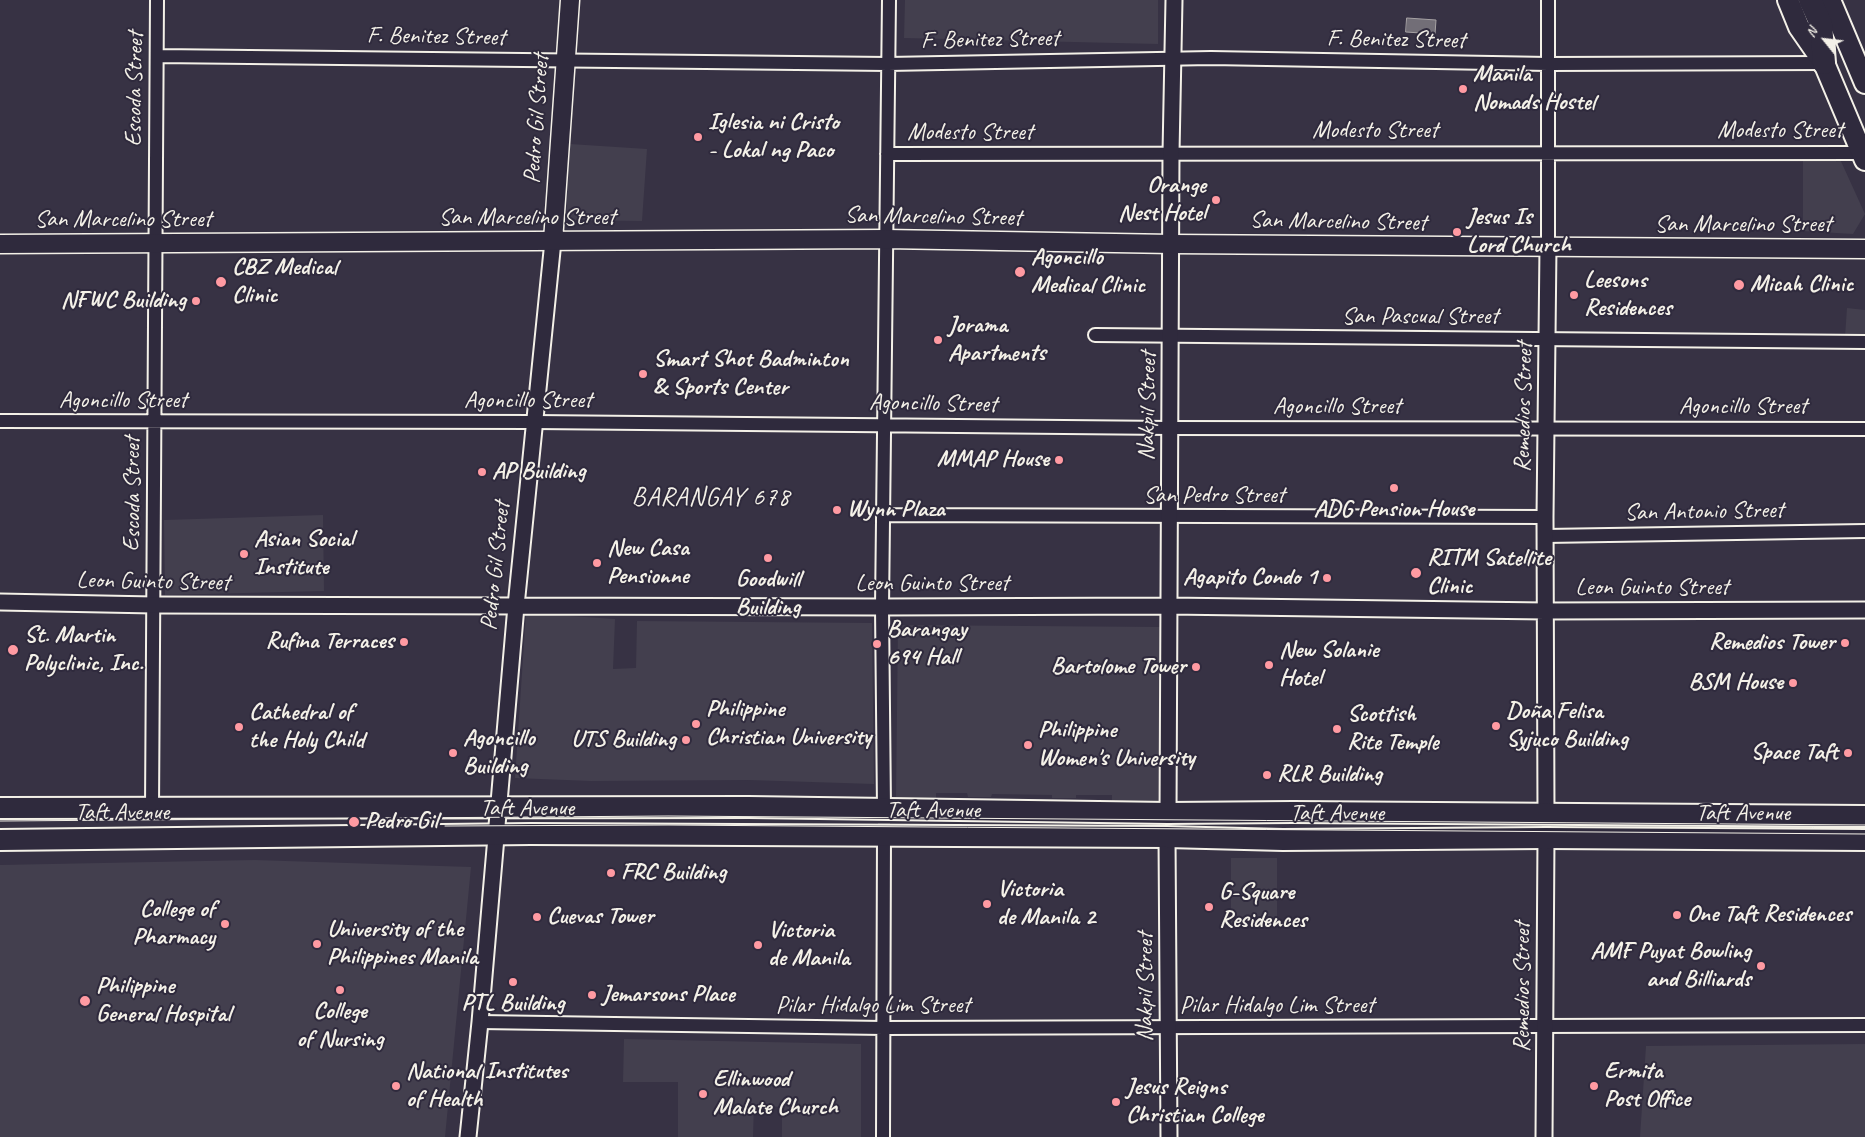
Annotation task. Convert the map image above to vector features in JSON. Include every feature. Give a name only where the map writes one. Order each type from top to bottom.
[{"type":"highway","points":[[1810,0],[1820,24],[1824,63]]},
{"type":"main road","name":"Pedro Gil Street","points":[[553,241],[564,60],[570,0]]},
{"type":"main road","points":[[1788,0],[1799,28],[1824,63],[1864,156]]},
{"type":"main road","points":[[1830,0],[1861,64],[1865,83]]},
{"type":"main road","name":"San Marcelino Street","points":[[0,244],[886,239],[1172,244],[1865,249]]},
{"type":"main road","name":"Taft Avenue","points":[[0,808],[884,809],[1168,813],[1294,812],[1865,816]]},
{"type":"main road","name":"Taft Avenue","points":[[0,840],[496,834],[1168,837],[1283,840],[1546,838],[1865,840]]},
{"type":"street","name":"Escoda Street","points":[[152,808],[157,0]]},
{"type":"street","points":[[884,809],[882,607],[889,0]]},
{"type":"street","name":"Nakpil Street","points":[[1168,813],[1171,153],[1175,58],[1174,0]]},
{"type":"street","name":"Remedios Street","points":[[1546,814],[1544,517],[1548,339],[1548,0]]},
{"type":"street","name":"F. Benitez Street","points":[[158,56],[888,64],[1175,58],[1548,64],[1824,63]]},
{"type":"street","name":"Modesto Street","points":[[887,154],[1548,152],[1864,156]]},
{"type":"street","name":"Pedro Gil Street","points":[[468,1137],[480,1022],[516,606],[553,241]]},
{"type":"street","name":"San Pascual Street","points":[[1095,335],[1865,342]]},
{"type":"street","name":"Agoncillo Street","points":[[0,421],[535,422],[1170,428],[1865,429]]},
{"type":"street","name":"San Pedro Street","points":[[883,515],[1544,517]]},
{"type":"street","name":"San Antonio Street","points":[[1545,536],[1865,531]]},
{"type":"street","name":"Leon Guinto Street","points":[[0,602],[154,605],[1169,606],[1545,611],[1865,610]]},
{"type":"street","points":[[883,1137],[884,835]]},
{"type":"street","name":"Nakpil Street","points":[[1168,837],[1168,1137]]},
{"type":"street","name":"Remedios Street","points":[[1544,1137],[1546,838]]},
{"type":"street","name":"Pilar Hidalgo Lim Street","points":[[480,1022],[883,1028],[1865,1024]]},
{"type":"shaded area","points":[[905,0],[1158,0],[1158,44],[904,38]]},
{"type":"shaded area","points":[[1407,18],[1436,20],[1435,34],[1406,32]]},
{"type":"shaded area","points":[[570,144],[647,149],[642,221],[566,220]]},
{"type":"shaded area","points":[[1839,157],[1865,214],[1853,234],[1803,231],[1803,160]]},
{"type":"shaded area","points":[[1847,308],[1865,310],[1865,338],[1845,337]]},
{"type":"shaded area","name":"Asian Social Institute","points":[[323,515],[324,591],[165,595],[164,520]]},
{"type":"shaded area","name":"Philippine Christian University","points":[[526,613],[615,619],[613,669],[636,668],[637,621],[872,623],[874,784],[749,780],[591,781],[515,778]]},
{"type":"shaded area","name":"Philippine Women's University","points":[[898,625],[1160,627],[1158,801],[1112,801],[1112,795],[1076,795],[1076,798],[1052,798],[1052,795],[992,794],[991,797],[968,797],[967,793],[936,793],[936,799],[896,798]]},
{"type":"shaded area","points":[[1231,858],[1277,858],[1277,927],[1231,927]]},
{"type":"shaded area","name":"University of the Philippines Manila","points":[[255,860],[471,867],[445,1137],[0,1137],[0,865]]},
{"type":"shaded area","name":"Ellinwood Malate Church","points":[[624,1039],[861,1044],[861,1137],[782,1137],[782,1107],[754,1105],[753,1137],[678,1137],[678,1082],[623,1082]]},
{"type":"shaded area","points":[[1865,1044],[1865,1137],[1640,1137],[1646,1046]]},
{"type":"tunnel","points":[[884,809],[884,835]]},
{"type":"tram line","points":[[0,821],[668,816],[1865,825]]},
{"type":"tram line","points":[[445,826],[668,825],[1865,834]]},
{"type":"place","name":"Manila Nomads Hostel","points":[[1463,89]]},
{"type":"place","name":"Iglesia ni Cristo - Lokal ng Paco","points":[[698,137]]},
{"type":"place","name":"Orange Nest Hotel","points":[[1216,200]]},
{"type":"place","name":"Jesus Is Lord Church","points":[[1457,232]]},
{"type":"place","name":"Agoncillo Medical Clinic","points":[[1020,272]]},
{"type":"place","name":"CBZ Medical Clinic","points":[[221,282]]},
{"type":"place","name":"Micah Clinic","points":[[1739,285]]},
{"type":"place","name":"Leesons Residences","points":[[1574,295]]},
{"type":"place","name":"NFWC Building","points":[[196,301]]},
{"type":"place","name":"Jorama Apartments","points":[[938,340]]},
{"type":"place","name":"Smart Shot Badminton & Sports Center","points":[[643,374]]},
{"type":"place","name":"MMAP House","points":[[1059,460]]},
{"type":"place","name":"AP Building","points":[[482,472]]},
{"type":"place","name":"ADG Pension House","points":[[1394,488]]},
{"type":"place","name":"Wynn Plaza","points":[[837,510]]},
{"type":"place","name":"Asian Social Institute","points":[[244,554]]},
{"type":"place","name":"Goodwill Building","points":[[768,558]]},
{"type":"place","name":"New Casa Pensionne","points":[[597,563]]},
{"type":"place","name":"RITM Satellite Clinic","points":[[1416,573]]},
{"type":"place","name":"Agapito Condo 1","points":[[1327,578]]},
{"type":"place","name":"Rufina Terraces","points":[[404,642]]},
{"type":"place","name":"Remedios Tower","points":[[1845,643]]},
{"type":"place","name":"Barangay 694 Hall","points":[[877,644]]},
{"type":"place","name":"St. Martin Polyclinic, Inc.","points":[[13,650]]},
{"type":"place","name":"New Solanie Hotel","points":[[1269,665]]},
{"type":"place","name":"Bartolome Tower","points":[[1196,667]]},
{"type":"place","name":"BSM House","points":[[1793,683]]},
{"type":"place","name":"Philippine Christian University","points":[[696,724]]},
{"type":"place","name":"Doña Felisa Syjuco Building","points":[[1496,726]]},
{"type":"place","name":"Cathedral of the Holy Child","points":[[239,727]]},
{"type":"place","name":"Scottish Rite Temple","points":[[1337,729]]},
{"type":"place","name":"UTS Building","points":[[686,740]]},
{"type":"place","name":"Philippine Women's University","points":[[1028,745]]},
{"type":"place","name":"Agoncillo Building","points":[[453,753]]},
{"type":"place","name":"Space Taft","points":[[1848,753]]},
{"type":"place","name":"RLR Building","points":[[1267,775]]},
{"type":"place","name":"Pedro Gil","points":[[354,822]]},
{"type":"place","name":"FRC Building","points":[[611,873]]},
{"type":"place","name":"Victoria de Manila 2","points":[[987,904]]},
{"type":"place","name":"G-Square Residences","points":[[1209,907]]},
{"type":"place","name":"One Taft Residences","points":[[1677,915]]},
{"type":"place","name":"Cuevas Tower","points":[[537,917]]},
{"type":"place","name":"College of Pharmacy","points":[[225,924]]},
{"type":"place","name":"University of the Philippines Manila","points":[[317,944]]},
{"type":"place","name":"Victoria de Manila","points":[[758,945]]},
{"type":"place","name":"AMF Puyat Bowling and Billiards","points":[[1761,966]]},
{"type":"place","name":"PTL Building","points":[[513,982]]},
{"type":"place","name":"College of Nursing","points":[[340,990]]},
{"type":"place","name":"Jemarsons Place","points":[[592,995]]},
{"type":"place","name":"Philippine General Hospital","points":[[85,1001]]},
{"type":"place","name":"National Institutes of Health","points":[[396,1086]]},
{"type":"place","name":"Ermita Post Office","points":[[1594,1086]]},
{"type":"place","name":"Ellinwood Malate Church","points":[[703,1094]]},
{"type":"place","name":"Jesus Reigns Christian College","points":[[1116,1102]]},
{"type":"district","name":"BARANGAY 678","points":[[711,498]]}]
